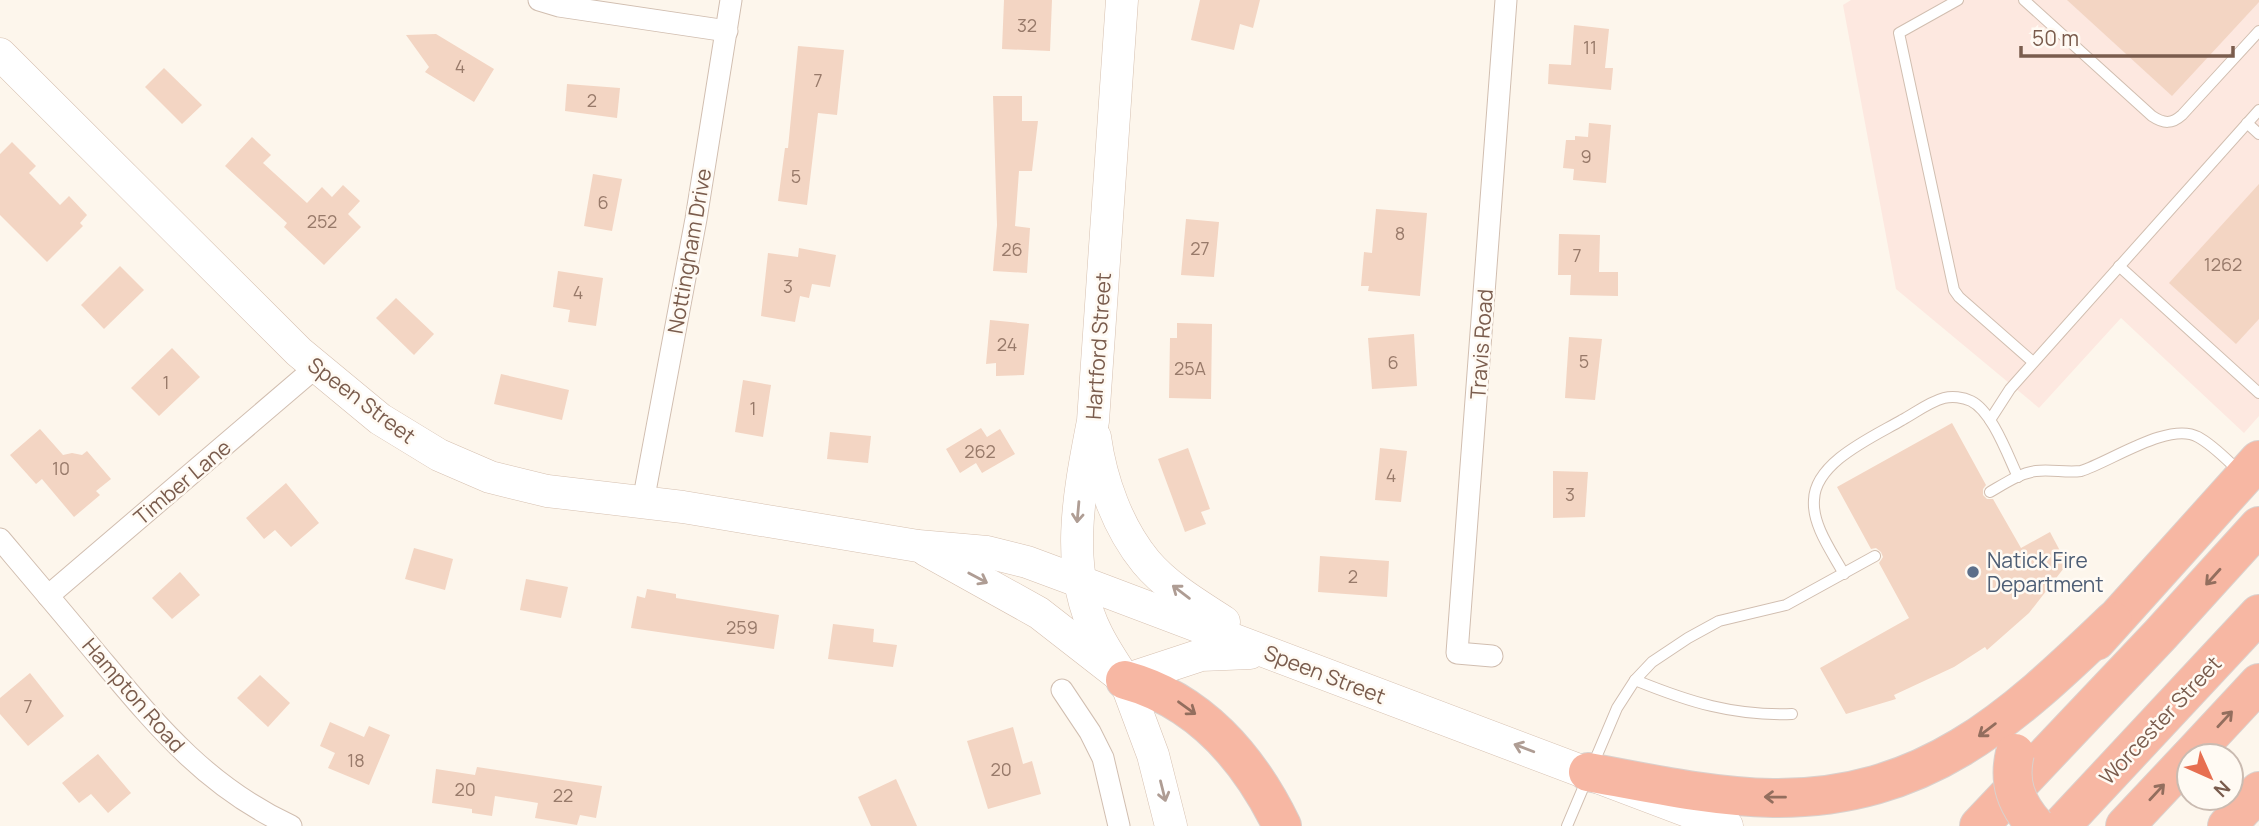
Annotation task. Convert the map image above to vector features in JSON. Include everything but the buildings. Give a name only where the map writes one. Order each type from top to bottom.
[{"type":"highway","points":[[2036,826],[2022,809],[2014,792],[2012,772],[2015,753],[2026,731],[2045,702],[2113,621],[2252,468]]},
{"type":"highway","points":[[1979,826],[2161,635],[2259,526]]},
{"type":"highway","name":"Worcester Street","points":[[2061,826],[2259,614]]},
{"type":"highway","points":[[1588,772],[1669,786],[1770,798],[1842,793],[1885,782],[1925,768],[1978,737],[2035,692],[2113,621]]},
{"type":"highway","points":[[1125,680],[1172,697],[1214,730],[1252,774],[1282,826]]},
{"type":"highway","points":[[2204,742],[2259,682]]},
{"type":"highway","points":[[2125,826],[2175,773]]},
{"type":"highway","points":[[2227,826],[2259,791]]},
{"type":"street","points":[[539,0],[559,6],[727,31]]},
{"type":"street","name":"Nottingham Drive","points":[[643,502],[696,219],[731,0]]},
{"type":"street","name":"Hartford Street","points":[[1122,0],[1093,421],[1079,503],[1077,543],[1081,582],[1096,632],[1125,680]]},
{"type":"street","name":"Travis Road","points":[[1492,656],[1457,653],[1506,0]]},
{"type":"street","name":"Speen Street","points":[[0,54],[316,367],[393,429],[471,470],[547,491],[643,502],[918,546],[987,552],[1027,562],[1727,826]]},
{"type":"street","name":"Timber Lane","points":[[48,596],[316,367]]},
{"type":"street","points":[[1093,421],[1102,470],[1118,515],[1131,541],[1147,563],[1196,604],[1279,656]]},
{"type":"street","name":"Hampton Road","points":[[0,539],[141,706],[196,764],[225,788],[291,826]]},
{"type":"street","name":"Speen Street","points":[[918,546],[1039,613],[1125,680],[1153,755],[1171,826]]},
{"type":"street","points":[[1125,680],[1173,662],[1214,653],[1279,656]]},
{"type":"street","points":[[1062,690],[1090,732],[1103,758],[1119,826]]},
{"type":"lane","points":[[1958,0],[1899,33],[1923,150],[1954,290],[2033,362]]},
{"type":"lane","points":[[2024,0],[2152,116],[2167,123],[2182,115],[2259,30]]},
{"type":"lane","points":[[1990,421],[2010,389],[2033,362],[2259,110]]},
{"type":"lane","points":[[2247,123],[2259,134]]},
{"type":"lane","points":[[2119,266],[2259,391]]},
{"type":"lane","points":[[1843,573],[1815,515],[1813,499],[1824,474],[1861,443],[1931,404],[1946,397],[1972,401],[1990,421],[2018,477]]},
{"type":"lane","points":[[1990,492],[2018,477],[2037,471],[2081,471],[2152,440],[2178,433],[2198,436],[2252,468]]},
{"type":"lane","points":[[1567,826],[1617,708],[1634,680],[1659,657],[1719,621],[1786,605],[1875,556]]},
{"type":"lane","points":[[1634,680],[1708,707],[1751,714],[1791,714]]},
{"type":"shaded area","points":[[1851,0],[2259,0],[2259,416],[2244,433],[2121,318],[2039,408],[1896,289],[1843,5]]},
{"type":"place","name":"Natick Fire Department","points":[[1973,572]]}]
